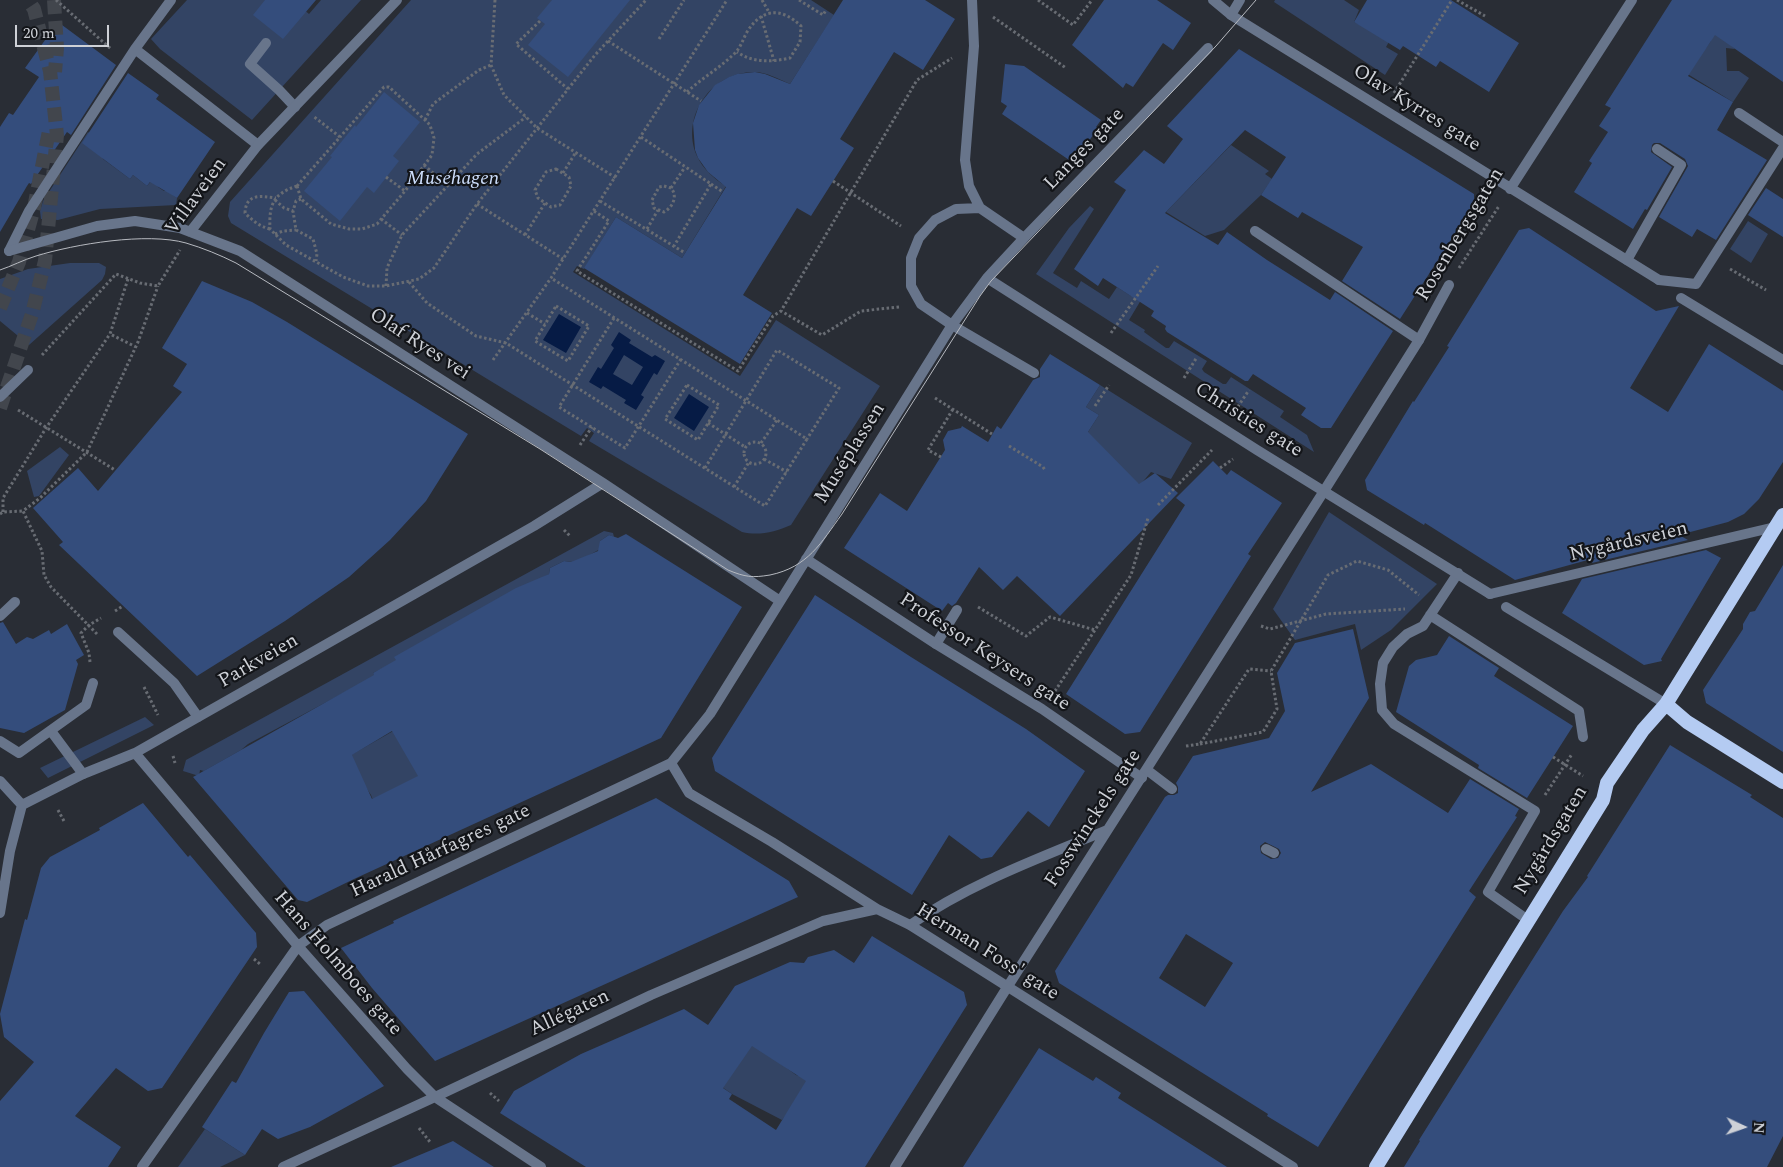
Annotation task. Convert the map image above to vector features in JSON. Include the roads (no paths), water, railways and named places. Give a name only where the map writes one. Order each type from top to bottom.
[{"type":"highway","name":"Nygårdsgaten","points":[[1376,1167],[1603,800],[1607,783],[1643,730],[1666,704],[1779,521]]},
{"type":"highway","points":[[1666,704],[1687,722],[1783,782]]},
{"type":"street","points":[[171,0],[135,49],[258,145]]},
{"type":"street","name":"Villaveien","points":[[190,232],[258,145],[396,0]]},
{"type":"street","name":"Olav Kyrres gate","points":[[1213,0],[1231,15],[1659,280],[1696,284],[1783,148]]},
{"type":"street","points":[[1231,15],[1240,0]]},
{"type":"street","name":"Rosenbergsgaten","points":[[1510,188],[1632,0]]},
{"type":"street","points":[[972,1],[974,46],[965,160],[969,186],[980,208],[1024,238]]},
{"type":"street","points":[[266,43],[250,64],[294,106]]},
{"type":"street","name":"Langes gate","points":[[987,278],[1208,48]]},
{"type":"street","name":"Olaf Ryes vei","points":[[135,49],[29,211],[9,251],[98,226],[135,221],[180,228],[240,252],[603,483],[780,601]]},
{"type":"street","points":[[1739,113],[1783,142]]},
{"type":"street","points":[[1627,260],[1681,165],[1657,149]]},
{"type":"street","points":[[980,208],[956,209],[935,220],[919,238],[911,258],[911,286],[921,304],[952,326],[1034,373]]},
{"type":"street","points":[[1255,231],[1419,340]]},
{"type":"street","name":"Muséplassen","points":[[780,601],[952,326],[987,278]]},
{"type":"street","name":"Christies gate","points":[[987,278],[1490,594]]},
{"type":"street","name":"Rosenbergsgaten","points":[[1324,491],[1419,340],[1449,286]]},
{"type":"street","points":[[1681,298],[1783,360]]},
{"type":"street","points":[[0,398],[28,370]]},
{"type":"street","name":"Parkveien","points":[[22,805],[83,774],[134,753],[534,526],[603,483]]},
{"type":"street","name":"Fosswinckels gate","points":[[895,1167],[1107,830],[1324,491]]},
{"type":"street","name":"Nygårdsveien","points":[[1490,594],[1779,521]]},
{"type":"street","name":"Professor Keysers gate","points":[[806,558],[936,644],[1144,774],[1172,789]]},
{"type":"street","points":[[1458,573],[1423,626],[1406,634],[1393,647],[1383,663],[1380,684],[1382,710],[1394,724],[1535,811],[1488,892],[1528,920]]},
{"type":"street","name":"Harald Hårfagres gate","points":[[142,1167],[298,946],[327,925],[672,762],[710,714],[780,601]]},
{"type":"street","points":[[0,616],[15,602]]},
{"type":"street","points":[[1506,607],[1666,704]]},
{"type":"street","points":[[936,644],[957,610]]},
{"type":"street","points":[[1433,611],[1579,711],[1583,736]]},
{"type":"street","points":[[118,632],[174,683],[198,717]]},
{"type":"street","points":[[0,742],[19,753],[86,705],[93,683]]},
{"type":"street","points":[[51,730],[83,774]]},
{"type":"street","name":"Hans Holmboes gate","points":[[134,753],[388,1049],[436,1098],[542,1167]]},
{"type":"street","name":"Herman Foss' gate","points":[[672,762],[689,793],[772,842],[876,909],[910,925],[1293,1167]]},
{"type":"street","points":[[0,781],[22,805],[10,852],[0,913]]},
{"type":"street","points":[[910,925],[930,911],[974,886],[1107,830]]},
{"type":"street","name":"Allégaten","points":[[284,1167],[436,1098],[651,995],[823,921],[876,909]]},
{"type":"tunnel","points":[[0,408],[32,314],[45,261],[57,135],[50,71],[34,9],[28,0]]},
{"type":"tunnel","points":[[54,0],[57,48],[55,72]]},
{"type":"tunnel","points":[[0,308],[19,262],[34,208],[49,131]]},
{"type":"tram line","points":[[0,270],[31,258],[70,247],[132,239],[170,240],[186,243],[211,252],[236,263],[540,449],[728,570],[749,576],[770,575],[783,571],[804,560],[827,535],[991,281],[1216,46],[1256,0]]},
{"type":"park label","name":"Muséhagen","points":[[453,180]]}]
